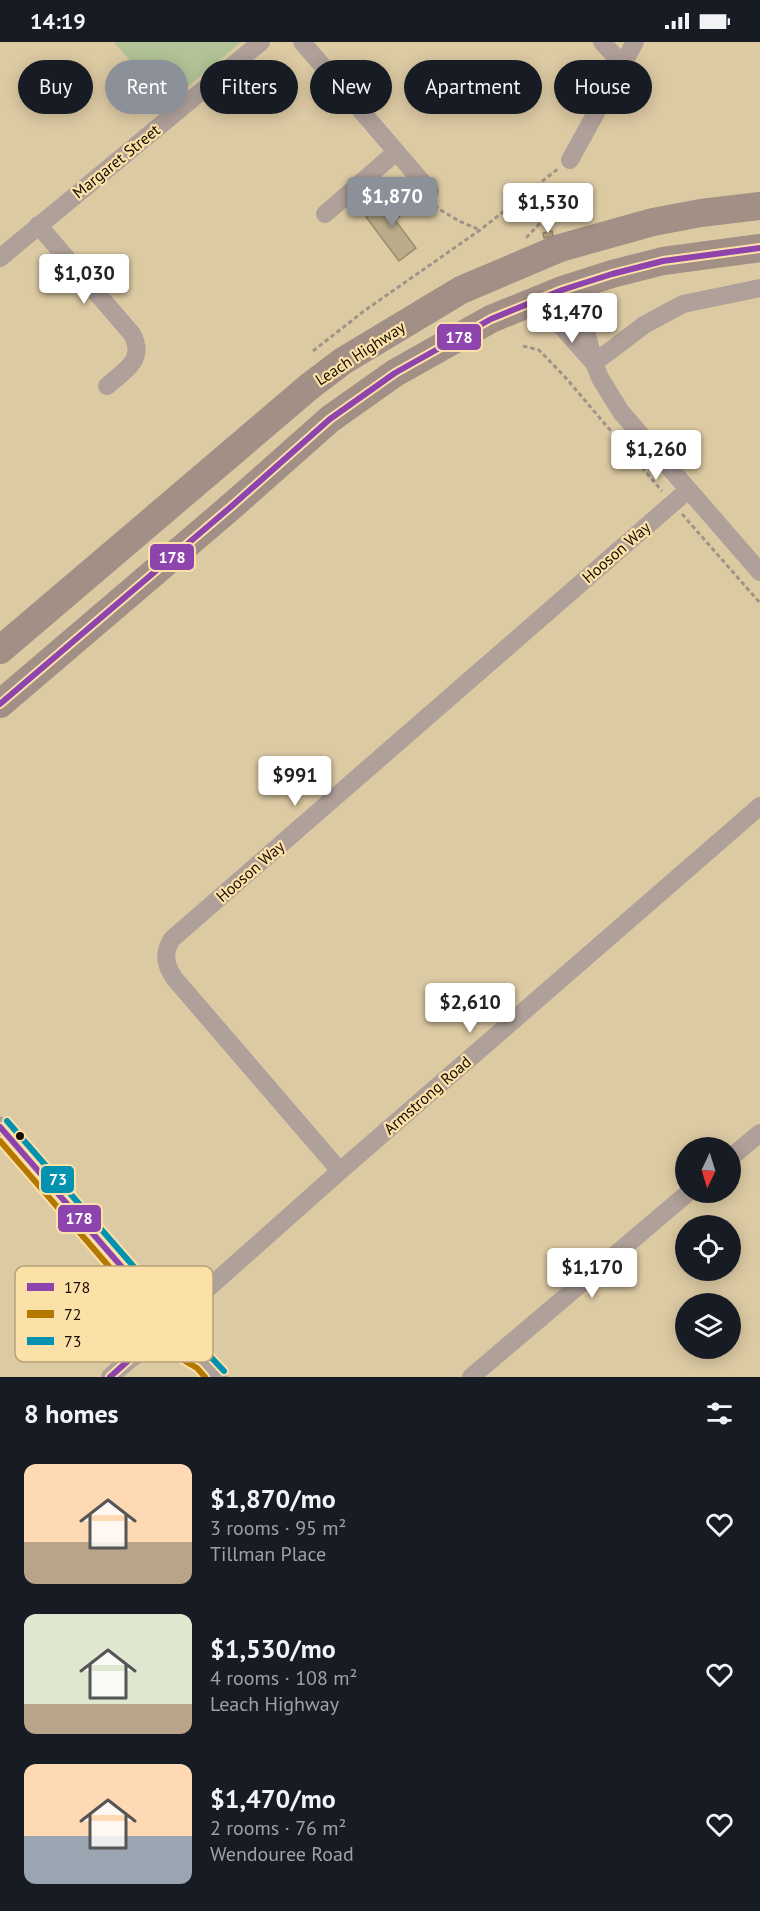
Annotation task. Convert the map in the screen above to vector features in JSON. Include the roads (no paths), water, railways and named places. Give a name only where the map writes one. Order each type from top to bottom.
[{"type":"highway","name":"Leach Highway","points":[[0,650],[310,386],[343,361],[461,290],[560,248],[653,222],[701,213],[760,206]]},
{"type":"highway","points":[[0,704],[330,419],[395,374],[440,347],[491,319],[562,290],[612,274],[663,261],[760,248]]},
{"type":"highway","points":[[398,328],[462,300],[527,279],[541,281],[562,290]]},
{"type":"street","name":"Margaret Street","points":[[0,258],[261,42]]},
{"type":"street","points":[[302,42],[430,191]]},
{"type":"street","points":[[602,42],[618,60]]},
{"type":"street","points":[[625,60],[635,42]]},
{"type":"street","points":[[570,160],[595,114]]},
{"type":"street","points":[[325,214],[396,152]]},
{"type":"street","points":[[38,225],[136,340],[138,352],[134,362],[107,386]]},
{"type":"street","points":[[594,363],[644,325],[683,304],[760,288]]},
{"type":"street","points":[[562,290],[574,303],[583,318],[600,378],[621,412],[760,572]]},
{"type":"street","points":[[534,301],[547,310],[594,363]]},
{"type":"street","name":"Hooson Way","points":[[340,1171],[174,978],[166,962],[167,947],[172,939],[688,489]]},
{"type":"street","name":"Armstrong Road","points":[[213,1285],[340,1171],[760,806]]},
{"type":"street","points":[[0,1127],[121,1266]]},
{"type":"street","points":[[741,1149],[760,1133]]},
{"type":"street","points":[[471,1377],[676,1203]]},
{"type":"street","points":[[110,1377],[127,1362]]},
{"type":"street","points":[[204,1362],[217,1377]]}]
